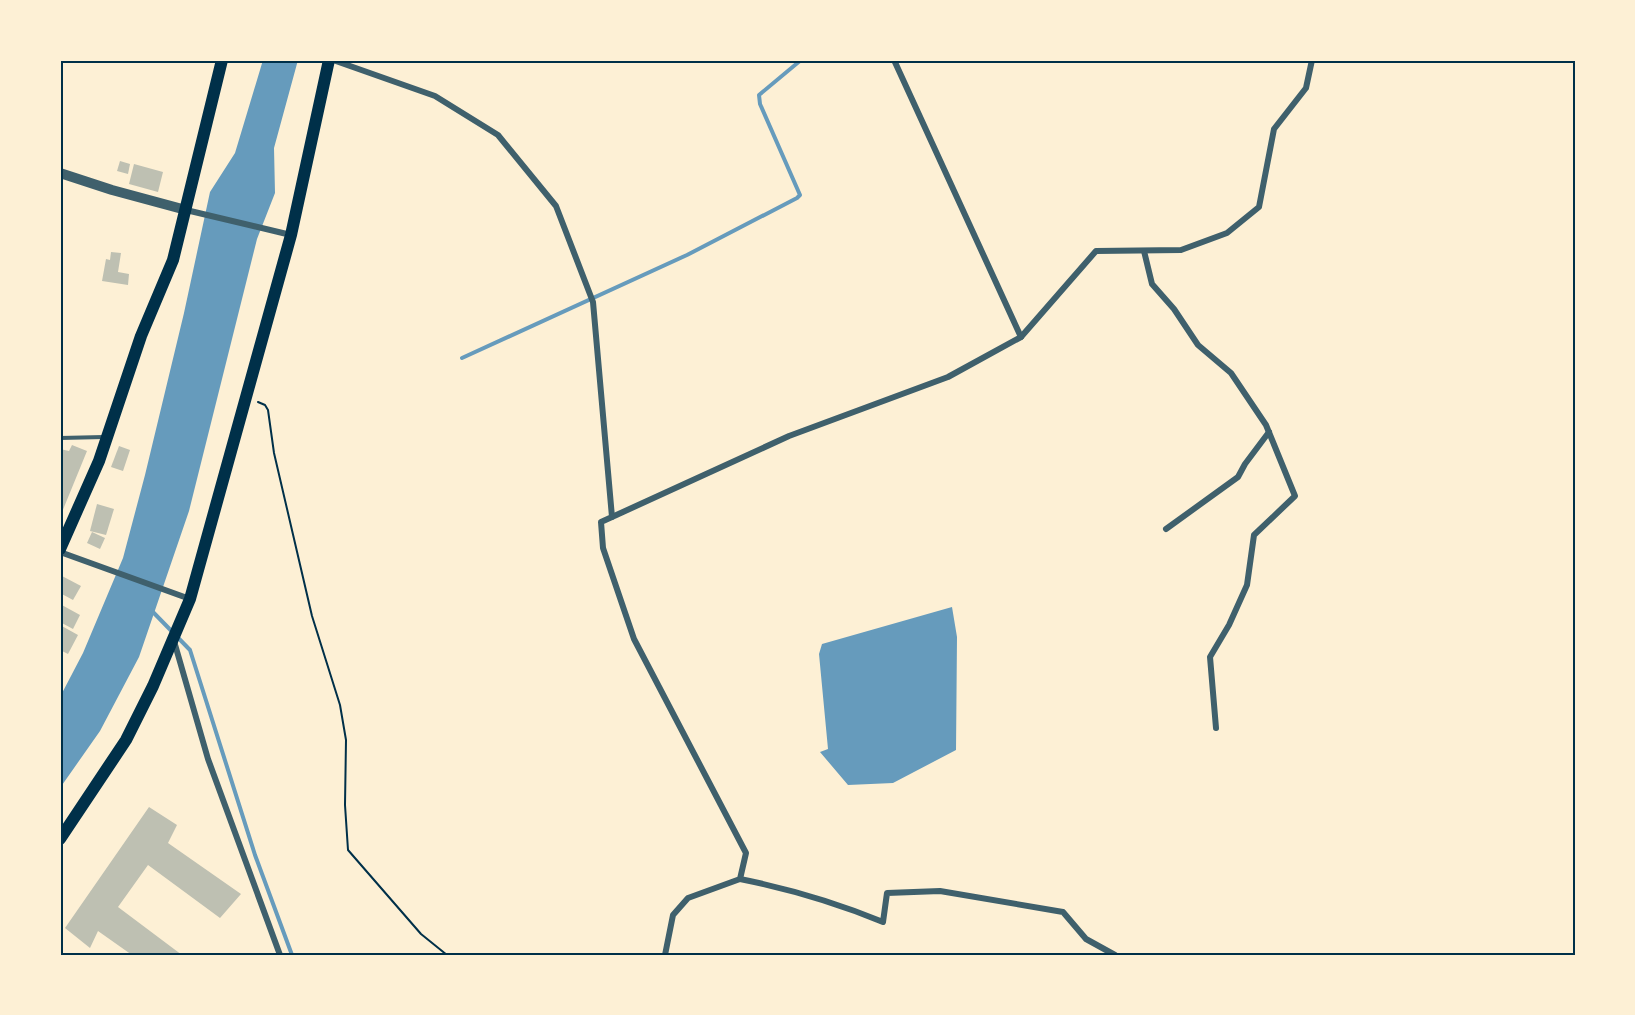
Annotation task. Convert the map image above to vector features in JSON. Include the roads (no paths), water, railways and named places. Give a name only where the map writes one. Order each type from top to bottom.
[{"type":"main road","points":[[60,550],[99,461],[141,336],[192,211],[222,60]]},
{"type":"main road","points":[[60,839],[126,740],[153,686],[190,599],[291,235],[331,60]]},
{"type":"street","points":[[331,60],[435,96],[498,135],[556,207],[593,302],[612,517]]},
{"type":"street","points":[[894,60],[1021,337]]},
{"type":"street","points":[[740,879],[746,853],[634,639],[603,548],[601,522],[789,436],[948,377],[1021,337],[1096,251],[1181,250],[1227,233],[1259,207],[1274,129],[1306,88],[1312,60]]},
{"type":"street","points":[[60,173],[112,190],[291,235]]},
{"type":"street","points":[[1144,251],[1152,284],[1174,309],[1198,345],[1231,373],[1266,424],[1295,496],[1254,535],[1247,585],[1229,625],[1210,657],[1216,728]]},
{"type":"street","points":[[1166,529],[1239,477],[1245,464],[1269,432]]},
{"type":"street","points":[[60,550],[190,599]]},
{"type":"street","points":[[173,637],[208,759],[280,955]]},
{"type":"street","points":[[665,955],[673,915],[688,898],[740,879],[794,891],[883,922],[887,893],[940,891],[1063,912],[1086,939],[1115,955]]},
{"type":"lane","points":[[60,438],[107,437]]},
{"type":"water","points":[[263,60],[298,60],[274,148],[275,193],[257,239],[189,511],[139,657],[100,731],[60,788],[60,697],[83,653],[123,558],[184,313],[210,192],[235,153]]},
{"type":"water","points":[[952,607],[957,637],[956,750],[893,783],[848,785],[820,752],[828,749],[819,654],[822,644]]},
{"type":"waterway","points":[[462,358],[687,255],[797,198],[800,195],[760,104],[759,95],[801,60]]},
{"type":"waterway","points":[[151,610],[190,650],[255,855],[292,955]]}]
